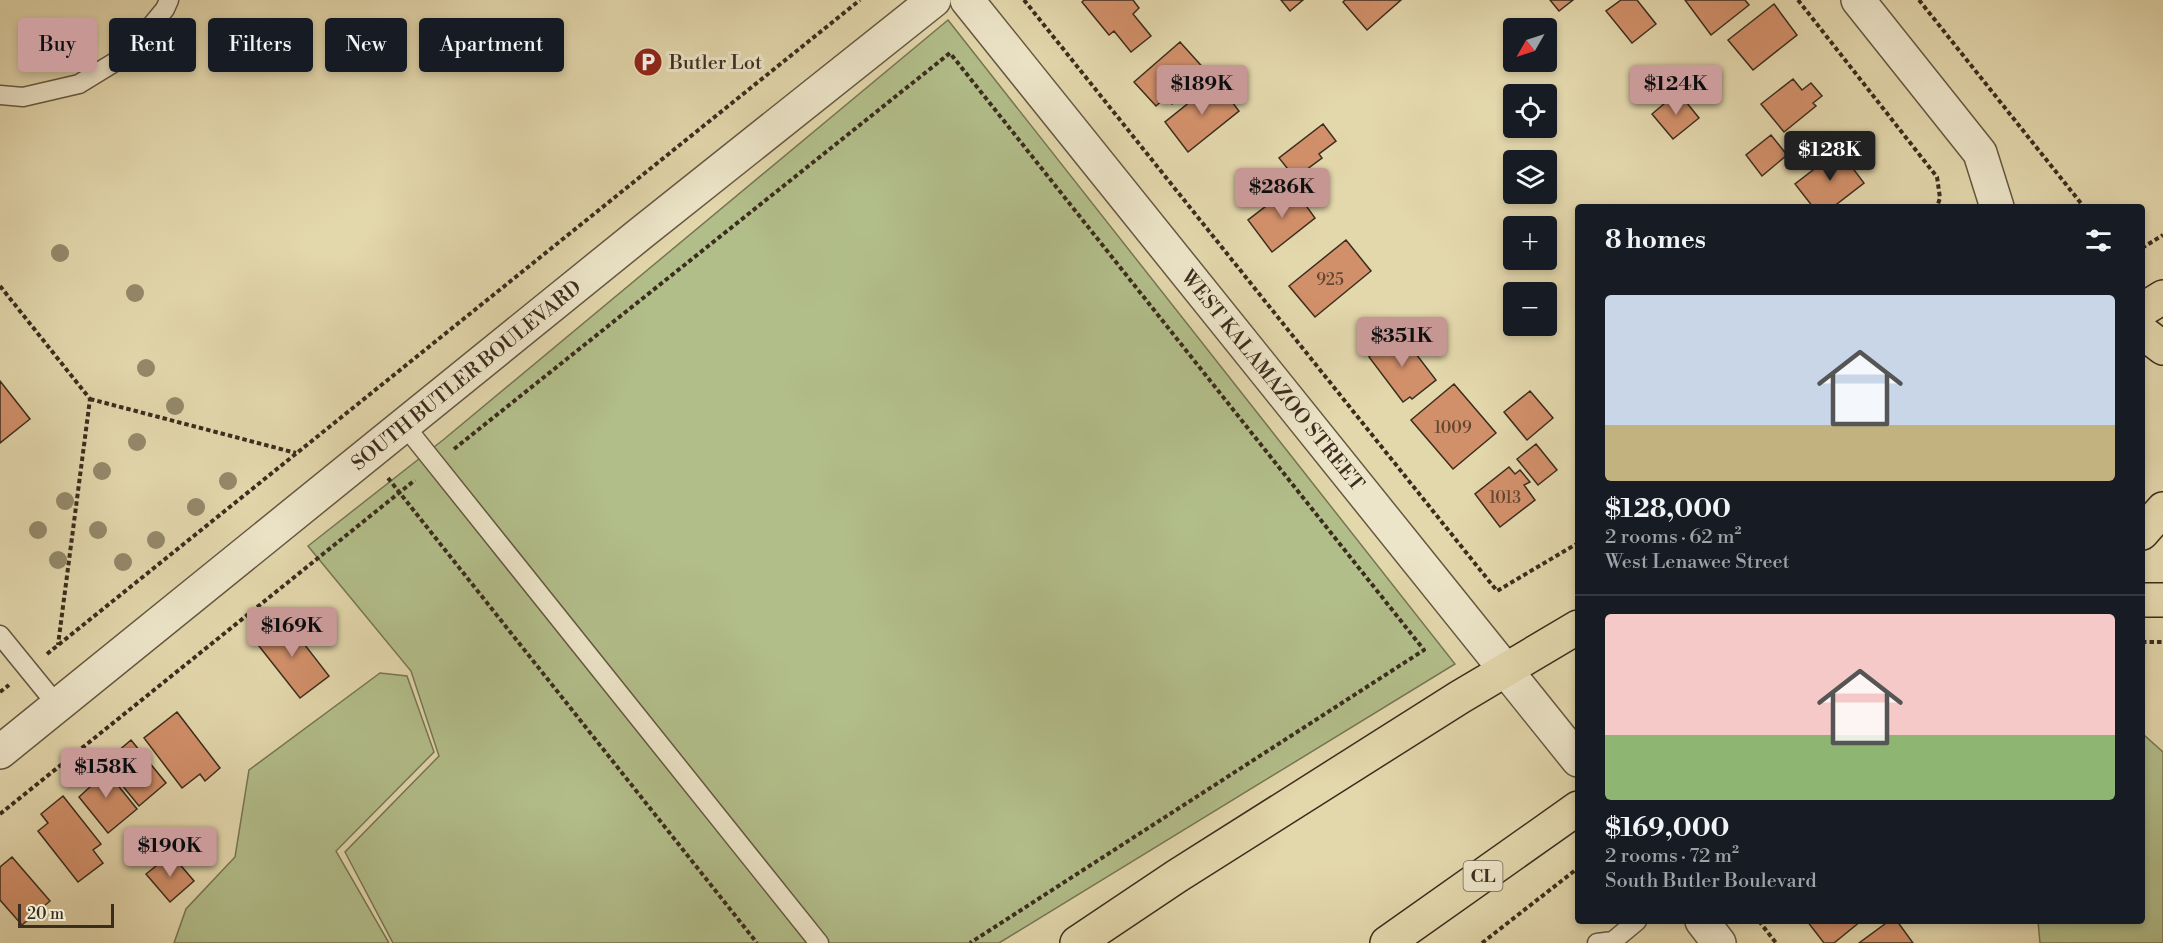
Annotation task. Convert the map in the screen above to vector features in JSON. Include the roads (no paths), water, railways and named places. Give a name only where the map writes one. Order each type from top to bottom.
[{"type":"main road","points":[[2145,307],[2163,297]]},
{"type":"main road","points":[[2145,334],[2163,348]]},
{"type":"main road","points":[[2145,530],[2163,509]]},
{"type":"main road","points":[[2145,600],[2163,600]]},
{"type":"main road","points":[[1077,943],[1177,876],[1505,669],[1575,629]]},
{"type":"main road","name":"CL","points":[[1388,943],[1575,810]]},
{"type":"main road","points":[[1113,943],[1177,876]]},
{"type":"street","name":"SOUTH BUTLER BOULEVARD","points":[[0,752],[640,234],[934,0]]},
{"type":"street","name":"WEST KALAMAZOO STREET","points":[[967,0],[1575,756]]},
{"type":"street","points":[[1858,0],[1980,153],[1996,204]]},
{"type":"street","points":[[1704,924],[1719,943]]},
{"type":"lane","points":[[0,95],[23,97],[79,84],[128,54],[165,9],[169,0]]},
{"type":"lane","points":[[405,426],[819,943]]},
{"type":"lane","points":[[0,635],[57,705]]},
{"type":"lane","points":[[1598,943],[1613,941],[1633,924]]},
{"type":"place","name":"Butler Lot","points":[[648,62]]}]
